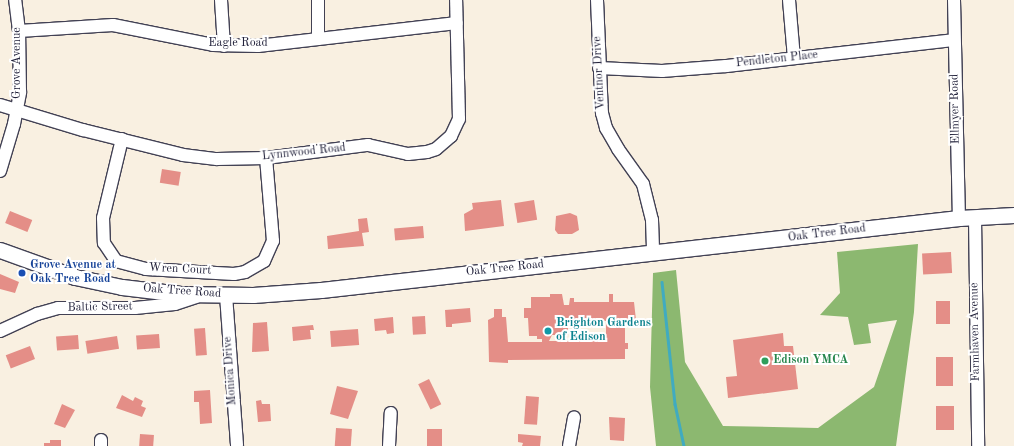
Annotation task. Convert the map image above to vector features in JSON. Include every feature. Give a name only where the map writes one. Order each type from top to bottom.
[{"type":"main road","name":"Oak Tree Road","points":[[0,250],[93,282],[136,289],[226,296],[315,290],[959,218],[1014,215]]},
{"type":"street","name":"Grove Avenue","points":[[0,171],[17,110],[21,74],[20,31],[15,0]]},
{"type":"street","points":[[221,0],[224,46]]},
{"type":"street","points":[[318,0],[318,39]]},
{"type":"street","name":"Lynnwood Road","points":[[0,105],[122,139],[197,157],[217,159],[266,158],[368,145],[418,154],[432,150],[444,143],[456,128],[460,109],[456,0]]},
{"type":"street","name":"Ventnor Drive","points":[[597,0],[602,113],[606,128],[643,184],[649,199],[653,253]]},
{"type":"street","points":[[789,0],[794,58]]},
{"type":"street","name":"Ellmyer Road","points":[[954,0],[959,218]]},
{"type":"street","name":"Eagle Road","points":[[20,31],[113,25],[224,46],[318,39],[457,23]]},
{"type":"street","name":"Pendleton Place","points":[[599,68],[662,71],[954,40]]},
{"type":"street","name":"Wren Court","points":[[122,139],[103,218],[104,243],[116,261],[146,269],[234,274],[245,272],[264,261],[273,241],[266,158]]},
{"type":"street","name":"Farmhaven Avenue","points":[[975,217],[978,446]]},
{"type":"street","name":"Baltic Street","points":[[0,331],[37,314],[58,308],[143,307],[175,304],[203,295]]},
{"type":"street","name":"Monica Drive","points":[[226,296],[236,446]]},
{"type":"street","points":[[389,446],[391,412]]},
{"type":"street","points":[[569,446],[574,417]]},
{"type":"green space","points":[[918,244],[914,312],[896,446],[656,446],[650,387],[653,273],[676,270],[685,362],[723,426],[818,428],[874,387],[897,320],[868,324],[871,343],[854,345],[848,317],[820,315],[840,293],[837,252]]},
{"type":"building","points":[[162,169],[181,172],[179,186],[160,183]]},
{"type":"building","points":[[501,200],[504,226],[465,231],[464,214],[473,209],[472,203]]},
{"type":"building","points":[[534,200],[537,220],[517,223],[514,203]]},
{"type":"building","points":[[10,211],[32,220],[27,232],[5,223]]},
{"type":"building","points":[[570,213],[577,216],[579,230],[572,234],[558,234],[555,230],[556,216]]},
{"type":"building","points":[[367,218],[369,232],[362,233],[364,246],[328,249],[327,236],[359,231],[358,219]]},
{"type":"building","points":[[423,226],[424,238],[395,240],[394,229]]},
{"type":"building","points":[[951,252],[952,273],[923,274],[922,254]]},
{"type":"building","points":[[0,274],[19,282],[15,293],[0,289]]},
{"type":"building","name":"Brighton Gardens of Edison","points":[[550,294],[562,294],[564,305],[569,305],[570,298],[574,298],[574,302],[609,302],[609,294],[613,294],[613,302],[634,302],[636,320],[625,321],[625,343],[628,343],[628,349],[625,349],[625,359],[508,360],[508,363],[489,362],[488,320],[494,317],[494,309],[502,309],[502,317],[506,317],[508,342],[542,342],[542,339],[537,339],[537,336],[529,336],[528,318],[524,318],[524,308],[531,308],[531,297],[550,297]],"holes":[[[606,321],[606,341],[549,341],[552,335],[568,335],[568,323]]]},
{"type":"building","points":[[936,301],[950,301],[950,324],[936,324]]},
{"type":"building","points":[[470,308],[471,322],[452,324],[452,327],[446,327],[445,310]]},
{"type":"building","points":[[425,316],[426,334],[413,335],[412,317]]},
{"type":"building","points":[[393,317],[394,333],[387,334],[386,330],[375,331],[374,319]]},
{"type":"building","points":[[267,322],[269,351],[252,352],[253,323]]},
{"type":"building","points":[[313,325],[314,330],[310,330],[311,339],[293,341],[292,327]]},
{"type":"building","points":[[205,328],[207,355],[196,356],[194,329]]},
{"type":"building","points":[[358,329],[359,345],[331,347],[330,331]]},
{"type":"building","name":"Edison YMCA","points":[[783,333],[784,346],[793,346],[798,389],[728,398],[726,377],[737,376],[733,340]]},
{"type":"building","points":[[159,334],[160,348],[137,350],[136,336]]},
{"type":"building","points":[[78,335],[79,349],[57,351],[56,337]]},
{"type":"building","points":[[117,336],[119,349],[87,354],[85,341]]},
{"type":"building","points":[[30,346],[35,359],[11,368],[6,355]]},
{"type":"building","points":[[936,357],[953,357],[953,386],[936,386]]},
{"type":"building","points":[[429,379],[441,404],[430,409],[418,384]]},
{"type":"building","points":[[337,386],[358,391],[348,419],[330,414]]},
{"type":"building","points":[[210,390],[212,423],[200,424],[199,402],[194,402],[194,391]]},
{"type":"building","points":[[122,395],[133,401],[135,397],[143,401],[141,406],[146,408],[142,417],[116,408]]},
{"type":"building","points":[[526,396],[539,397],[537,425],[524,424]]},
{"type":"building","points":[[261,400],[262,404],[270,404],[271,421],[258,422],[256,401]]},
{"type":"building","points":[[62,404],[75,410],[65,428],[54,424]]},
{"type":"building","points":[[936,406],[954,406],[954,430],[936,430]]},
{"type":"building","points":[[609,417],[625,418],[624,441],[610,440]]},
{"type":"building","points":[[336,428],[352,429],[351,446],[335,446]]},
{"type":"building","points":[[427,429],[442,429],[442,446],[427,446]]},
{"type":"building","points":[[140,434],[154,435],[153,446],[139,446]]},
{"type":"building","points":[[518,434],[541,436],[540,446],[522,446],[523,443],[518,442]]},
{"type":"building","points":[[50,440],[61,440],[61,446],[44,446],[44,443],[50,443]]},
{"type":"waterway","points":[[662,282],[675,404],[684,446]]},
{"type":"place","name":"Grove Avenue at Oak Tree Road","points":[[22,273]]},
{"type":"place","name":"Brighton Gardens of Edison","points":[[548,331]]},
{"type":"place","name":"Edison YMCA","points":[[765,361]]}]
